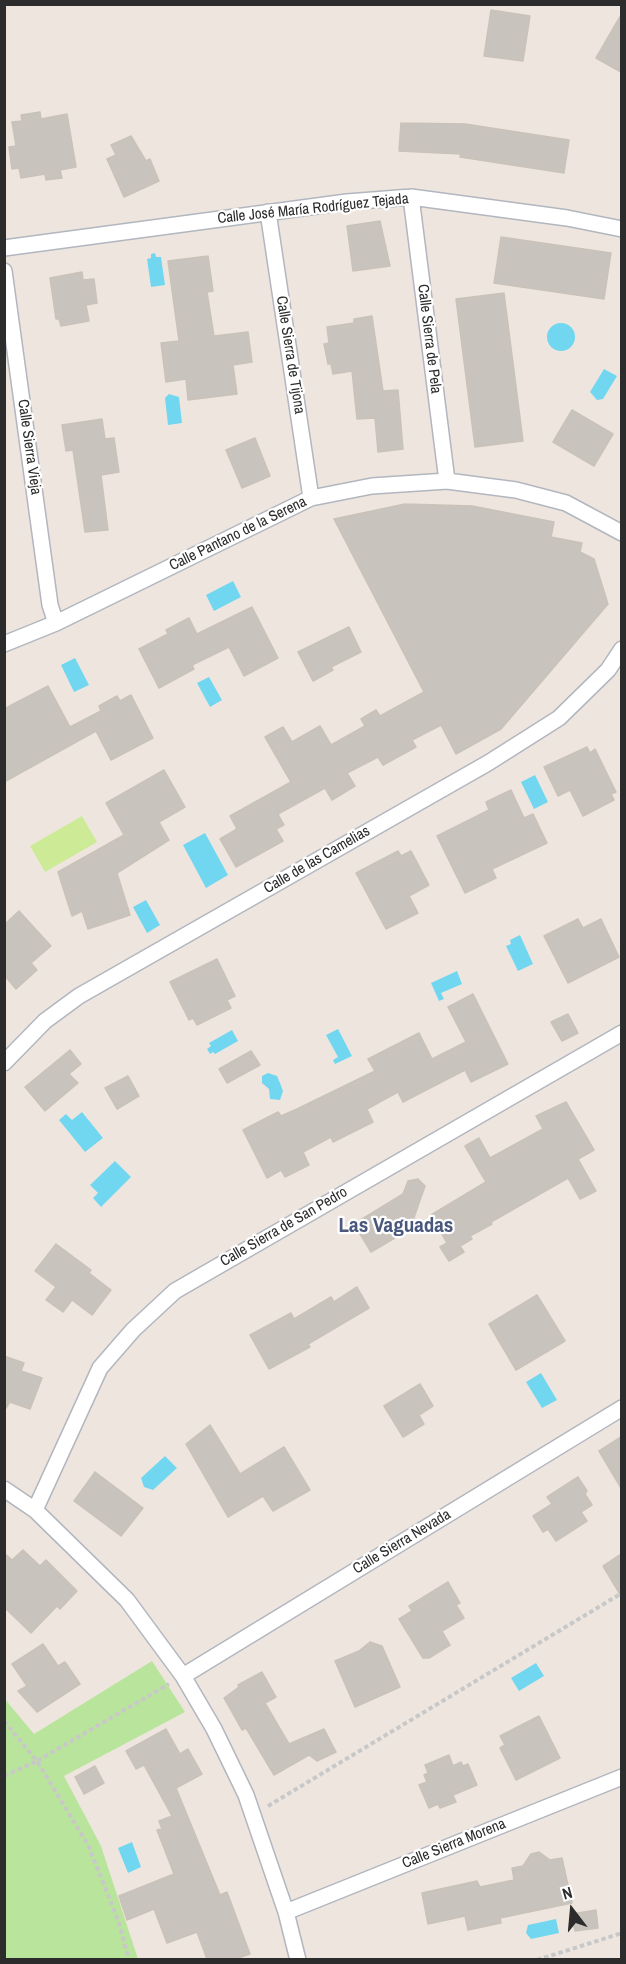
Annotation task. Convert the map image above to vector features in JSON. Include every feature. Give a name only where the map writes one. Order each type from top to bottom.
[{"type":"street","name":"Calle José María Rodríguez Tejada","points":[[4,248],[268,212],[411,197],[567,218],[621,229]]},
{"type":"street","name":"Calle Sierra de Pela","points":[[411,197],[447,481]]},
{"type":"street","name":"Calle Sierra de Tijona","points":[[268,212],[311,498]]},
{"type":"street","name":"Calle Sierra Vieja","points":[[4,270],[50,605],[56,623]]},
{"type":"street","name":"Calle Pantano de la Serena","points":[[4,644],[56,623],[311,498],[372,486],[447,481],[516,490],[566,503],[621,533]]},
{"type":"street","name":"Calle de las Camelias","points":[[4,1063],[45,1021],[79,996],[488,763],[559,718],[608,670],[621,649]]},
{"type":"street","name":"Calle Sierra de San Pedro","points":[[35,1510],[100,1368],[133,1330],[175,1292],[621,1033]]},
{"type":"street","name":"Calle Sierra Nevada","points":[[183,1676],[621,1408]]},
{"type":"street","points":[[4,1489],[35,1510],[127,1600],[183,1676],[214,1729],[253,1815],[286,1912],[298,1959]]},
{"type":"street","name":"Calle Sierra Morena","points":[[286,1912],[621,1777]]},
{"type":"path","points":[[253,1815],[621,1593]]},
{"type":"path","points":[[4,1776],[37,1761],[183,1676]]},
{"type":"path","points":[[4,1721],[37,1761],[88,1845],[118,1920],[129,1959]]},
{"type":"path","points":[[537,1959],[621,1933]]},
{"type":"green space","points":[[82,816],[97,842],[45,872],[30,846]]},
{"type":"green space","points":[[152,1661],[185,1712],[64,1776],[101,1846],[138,1959],[5,1959],[4,1698],[34,1734]]},
{"type":"water","points":[[155,253],[156,257],[161,257],[165,285],[151,287],[147,259]]},
{"type":"water","points":[[561,323],[571,327],[575,337],[571,347],[561,351],[551,347],[547,337],[551,327]]},
{"type":"water","points":[[604,369],[617,376],[603,399],[597,400],[590,392]]},
{"type":"water","points":[[169,394],[179,397],[182,423],[168,425],[165,398]]},
{"type":"water","points":[[233,581],[241,597],[214,611],[206,595]]},
{"type":"water","points":[[75,658],[89,685],[74,692],[61,665]]},
{"type":"water","points":[[209,677],[222,700],[210,707],[197,683]]},
{"type":"water","points":[[535,775],[548,802],[534,809],[521,782]]},
{"type":"water","points":[[205,833],[228,875],[206,888],[183,845]]},
{"type":"water","points":[[146,900],[160,925],[147,933],[133,907]]},
{"type":"water","points":[[520,935],[533,964],[518,971],[506,946],[511,944],[510,940]]},
{"type":"water","points":[[457,971],[462,984],[441,993],[444,999],[439,1001],[431,983]]},
{"type":"water","points":[[338,1029],[352,1056],[335,1064],[333,1060],[338,1057],[326,1035]]},
{"type":"water","points":[[232,1030],[238,1041],[215,1054],[213,1052],[210,1054],[207,1049],[211,1046],[209,1043]]},
{"type":"water","points":[[268,1073],[277,1076],[283,1091],[280,1100],[270,1099],[269,1089],[262,1083],[262,1076]]},
{"type":"water","points":[[82,1112],[103,1138],[85,1152],[59,1120],[66,1114],[72,1120]]},
{"type":"water","points":[[115,1161],[131,1177],[101,1207],[93,1198],[98,1193],[90,1185]]},
{"type":"water","points":[[541,1373],[557,1400],[542,1408],[526,1382]]},
{"type":"water","points":[[165,1456],[177,1468],[153,1490],[144,1487],[141,1478]]},
{"type":"water","points":[[536,1663],[544,1676],[519,1691],[511,1678]]},
{"type":"water","points":[[132,1842],[141,1867],[128,1873],[118,1848]]},
{"type":"water","points":[[556,1919],[559,1933],[531,1939],[526,1933],[528,1925]]},
{"type":"building","points":[[491,10],[530,16],[523,61],[484,56]]},
{"type":"building","points":[[621,15],[621,72],[596,58]]},
{"type":"building","points":[[40,112],[41,119],[67,114],[76,167],[60,170],[62,178],[46,180],[45,174],[21,178],[19,168],[12,169],[9,147],[16,146],[12,122],[22,121],[21,115]]},
{"type":"building","points":[[401,123],[465,124],[569,140],[564,173],[460,157],[461,154],[399,151]]},
{"type":"building","points":[[131,136],[146,161],[150,159],[159,181],[124,197],[107,159],[116,155],[111,145]]},
{"type":"building","points":[[380,221],[390,266],[353,271],[347,226]]},
{"type":"building","points":[[501,237],[611,253],[604,299],[494,283]]},
{"type":"building","points":[[208,256],[213,291],[207,292],[214,336],[248,332],[252,362],[233,365],[237,394],[188,400],[186,379],[166,382],[161,343],[179,341],[168,261]]},
{"type":"building","points":[[82,272],[83,280],[94,279],[97,303],[86,305],[89,321],[61,326],[59,319],[56,319],[50,278]]},
{"type":"building","points":[[504,293],[523,441],[475,447],[456,299]]},
{"type":"building","points":[[372,316],[383,391],[398,390],[403,449],[378,452],[375,418],[357,419],[352,371],[333,374],[331,364],[328,364],[324,344],[329,343],[327,327],[354,323],[354,319]]},
{"type":"building","points":[[572,410],[613,434],[594,466],[553,442]]},
{"type":"building","points":[[102,419],[105,439],[114,438],[119,472],[101,475],[108,530],[85,532],[73,450],[66,451],[62,425]]},
{"type":"building","points":[[255,438],[270,476],[242,488],[226,450]]},
{"type":"building","points":[[405,504],[472,506],[554,522],[551,537],[582,543],[580,552],[594,559],[608,604],[501,729],[456,754],[441,725],[412,740],[416,747],[383,765],[378,757],[347,773],[355,786],[332,800],[325,788],[278,814],[284,825],[276,829],[283,841],[236,867],[220,839],[237,829],[230,816],[291,782],[265,737],[283,727],[292,742],[320,726],[331,745],[365,726],[361,719],[376,710],[380,716],[424,692],[334,519]]},
{"type":"building","points":[[252,607],[278,658],[244,676],[229,647],[192,665],[194,669],[159,688],[139,649],[168,634],[166,630],[189,618],[197,634]]},
{"type":"building","points":[[349,627],[361,652],[331,667],[333,670],[313,681],[298,652]]},
{"type":"building","points":[[48,686],[70,727],[101,711],[99,706],[117,696],[120,701],[131,695],[153,738],[111,760],[96,731],[4,782],[4,709]]},
{"type":"building","points":[[587,747],[590,753],[595,749],[616,792],[611,794],[614,800],[583,816],[570,790],[558,796],[544,767]]},
{"type":"building","points":[[164,770],[185,807],[159,822],[169,840],[117,873],[130,915],[88,929],[82,911],[72,916],[58,872],[124,835],[106,803]]},
{"type":"building","points":[[511,790],[524,818],[533,814],[547,843],[492,869],[496,878],[465,893],[437,836],[489,810],[486,802]]},
{"type":"building","points":[[398,851],[401,856],[411,851],[429,885],[409,896],[418,913],[386,929],[356,873]]},
{"type":"building","points":[[19,911],[51,946],[31,963],[37,970],[16,989],[4,975],[4,925]]},
{"type":"building","points":[[578,919],[583,928],[601,919],[619,957],[568,983],[544,936]]},
{"type":"building","points":[[217,959],[235,996],[227,1000],[231,1008],[197,1025],[193,1018],[189,1020],[170,982]]},
{"type":"building","points":[[473,994],[508,1064],[471,1082],[465,1070],[403,1102],[398,1092],[367,1109],[373,1122],[333,1142],[331,1137],[303,1152],[309,1165],[285,1177],[281,1170],[267,1178],[243,1130],[278,1112],[281,1116],[297,1109],[375,1071],[368,1059],[419,1033],[432,1059],[466,1042],[448,1007]]},
{"type":"building","points":[[568,1014],[578,1033],[562,1041],[551,1022]]},
{"type":"building","points":[[70,1050],[81,1064],[69,1074],[78,1083],[45,1111],[25,1087]]},
{"type":"building","points":[[251,1051],[260,1065],[227,1083],[219,1069]]},
{"type":"building","points":[[128,1076],[139,1096],[117,1109],[105,1088]]},
{"type":"building","points":[[566,1102],[594,1150],[578,1159],[596,1191],[580,1199],[568,1178],[470,1236],[472,1239],[460,1246],[464,1252],[449,1261],[440,1247],[447,1243],[431,1215],[486,1182],[465,1146],[479,1138],[490,1158],[543,1129],[536,1116]]},
{"type":"building","points":[[418,1179],[425,1186],[410,1229],[371,1252],[354,1224],[403,1194],[408,1181]]},
{"type":"building","points":[[56,1244],[91,1270],[89,1273],[111,1290],[92,1315],[72,1300],[63,1312],[46,1300],[56,1287],[35,1271]]},
{"type":"building","points":[[357,1287],[369,1308],[308,1344],[310,1347],[269,1369],[250,1335],[291,1313],[294,1319],[331,1297],[334,1302]]},
{"type":"building","points":[[537,1295],[565,1341],[516,1370],[489,1324]]},
{"type":"building","points":[[4,1356],[24,1363],[21,1371],[42,1378],[30,1409],[10,1402],[4,1411]]},
{"type":"building","points":[[420,1384],[433,1406],[419,1415],[424,1424],[403,1437],[384,1406]]},
{"type":"building","points":[[210,1425],[240,1474],[284,1447],[310,1490],[273,1511],[263,1496],[228,1517],[186,1444]]},
{"type":"building","points":[[621,1437],[621,1488],[599,1451]]},
{"type":"building","points":[[95,1472],[143,1508],[121,1536],[74,1501]]},
{"type":"building","points":[[578,1477],[592,1505],[581,1512],[587,1521],[556,1541],[548,1529],[543,1532],[533,1516],[552,1504],[547,1497]]},
{"type":"building","points":[[23,1550],[40,1566],[46,1560],[77,1591],[60,1609],[57,1606],[31,1633],[4,1607],[4,1553],[12,1560]]},
{"type":"building","points":[[621,1554],[621,1596],[603,1566]]},
{"type":"building","points":[[448,1582],[460,1603],[456,1605],[464,1618],[442,1631],[450,1645],[429,1658],[423,1658],[399,1619],[412,1611],[409,1606]]},
{"type":"building","points":[[370,1642],[382,1646],[400,1687],[355,1707],[335,1661],[359,1651]]},
{"type":"building","points":[[43,1644],[58,1666],[65,1662],[80,1684],[37,1712],[18,1691],[27,1686],[12,1664]]},
{"type":"building","points":[[262,1672],[276,1697],[265,1703],[289,1744],[324,1729],[336,1752],[317,1761],[309,1755],[274,1775],[246,1728],[242,1730],[224,1698],[239,1687],[238,1685]]},
{"type":"building","points":[[539,1716],[560,1758],[516,1780],[500,1748],[505,1745],[500,1736]]},
{"type":"building","points":[[166,1729],[180,1754],[188,1749],[202,1774],[176,1788],[220,1895],[227,1892],[250,1954],[235,1959],[207,1959],[197,1932],[167,1943],[154,1909],[127,1920],[119,1896],[174,1874],[157,1830],[162,1829],[159,1821],[172,1816],[144,1765],[136,1769],[126,1751]]},
{"type":"building","points":[[449,1755],[453,1766],[461,1762],[463,1766],[468,1764],[477,1785],[453,1795],[456,1802],[440,1808],[438,1804],[429,1808],[419,1785],[427,1782],[424,1775],[428,1773],[425,1765]]},
{"type":"building","points":[[95,1766],[104,1783],[84,1794],[75,1777]]},
{"type":"building","points":[[539,1852],[550,1860],[562,1858],[572,1903],[500,1918],[501,1923],[468,1930],[465,1916],[428,1924],[422,1893],[477,1881],[480,1887],[514,1880],[512,1868],[523,1866],[531,1854]]},
{"type":"building","points":[[596,1910],[598,1928],[575,1931],[572,1914]]},
{"type":"district","name":"Las Vaguadas","points":[[396,1226]]}]
